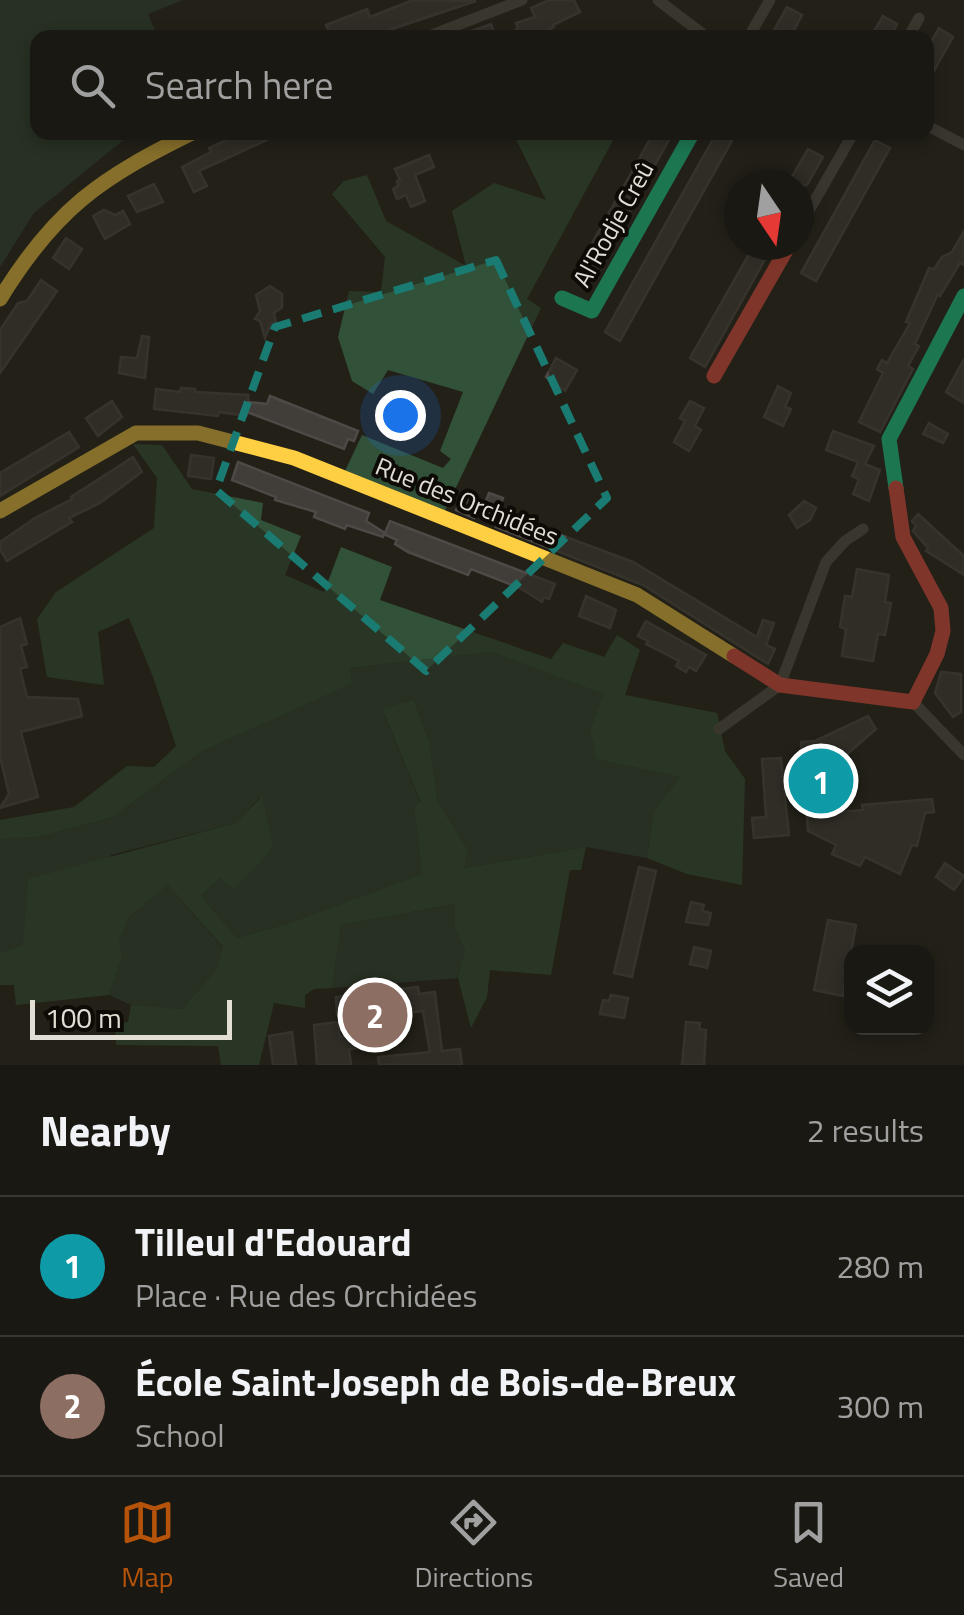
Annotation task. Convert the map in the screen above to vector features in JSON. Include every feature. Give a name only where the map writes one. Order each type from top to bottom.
[{"type":"street","points":[[445,30],[522,0]]},
{"type":"street","points":[[658,0],[697,30]]},
{"type":"street","points":[[753,30],[770,0]]},
{"type":"street","points":[[912,30],[919,18]]},
{"type":"street","points":[[934,128],[964,145]]},
{"type":"street","points":[[0,299],[36,244],[90,190],[114,172],[178,140]]},
{"type":"street","name":"Al'Rodje Creû","points":[[562,298],[592,311],[688,140]]},
{"type":"street","points":[[814,202],[849,140]]},
{"type":"street","points":[[714,376],[780,260]]},
{"type":"street","points":[[964,296],[890,439],[903,537],[942,608],[937,654],[913,702],[964,755]]},
{"type":"street","name":"Rue des Orchidées","points":[[0,510],[136,433],[198,433],[294,458],[637,595],[780,684],[913,702]]},
{"type":"street","points":[[719,729],[780,684],[826,562],[845,541],[863,529]]},
{"type":"highlighted area","points":[[496,260],[607,498],[426,671],[216,490],[275,327]]},
{"type":"green space","points":[[0,0],[183,0],[148,14],[155,30],[30,30],[30,140],[123,140],[34,213],[0,267]]},
{"type":"green space","points":[[516,140],[613,140],[527,299],[541,308],[444,513],[344,473],[362,435],[443,468],[451,459],[440,451],[463,392],[388,370],[373,394],[352,381],[338,337],[349,291],[381,292],[385,257],[332,194],[344,181],[367,175],[386,221],[466,266],[452,211],[494,183],[546,200]]},
{"type":"green space","points":[[133,444],[162,445],[192,489],[263,503],[261,520],[301,536],[285,575],[324,592],[341,547],[392,567],[380,600],[551,659],[563,643],[604,657],[617,635],[640,650],[625,695],[717,713],[725,751],[745,779],[742,885],[687,874],[647,858],[654,811],[680,777],[596,759],[590,730],[604,694],[492,652],[349,668],[352,683],[202,751],[113,817],[38,837],[0,839],[0,820],[74,807],[127,766],[154,767],[176,746],[129,618],[98,632],[104,685],[47,677],[37,619],[56,592],[154,528],[157,478]]},
{"type":"green space","points":[[492,652],[605,694],[590,730],[596,759],[680,777],[654,811],[647,858],[586,847],[463,868],[467,848],[438,803],[429,742],[414,700],[382,710],[421,803],[414,808],[424,874],[237,938],[201,896],[220,878],[273,849],[261,796],[236,823],[111,855],[23,947],[0,953],[0,839],[38,837],[113,817],[202,751],[291,710],[349,668]]},
{"type":"green space","points":[[414,700],[429,742],[438,803],[467,848],[464,868],[586,847],[581,870],[570,870],[551,975],[490,970],[487,997],[471,1028],[458,978],[465,951],[455,928],[455,904],[341,925],[332,988],[314,989],[305,995],[305,1008],[274,1003],[259,1065],[221,1065],[218,1046],[116,1045],[115,1024],[128,1022],[131,1005],[182,1009],[217,969],[223,947],[168,885],[129,917],[119,939],[122,957],[109,995],[16,1005],[14,985],[0,985],[0,953],[23,946],[28,879],[236,823],[262,796],[273,848],[234,888],[220,878],[201,896],[237,938],[287,924],[423,874],[414,807],[421,802],[382,709]]},
{"type":"green space","points":[[168,885],[223,948],[217,969],[182,1009],[131,1005],[109,995],[122,957],[118,939],[129,917]]},
{"type":"green space","points":[[456,904],[455,928],[465,951],[458,978],[332,988],[341,925]]},
{"type":"building","points":[[413,0],[476,1],[389,30],[328,30],[326,25],[367,9],[370,17]]},
{"type":"building","points":[[549,0],[574,0],[580,12],[548,30],[516,30],[516,23],[535,17],[531,8]]},
{"type":"building","points":[[787,7],[802,15],[794,30],[774,30]]},
{"type":"building","points":[[883,16],[897,24],[894,30],[875,30]]},
{"type":"building","points":[[939,28],[953,37],[934,71],[934,36]]},
{"type":"building","points":[[226,140],[267,140],[199,171],[207,186],[194,192],[182,167],[211,152],[209,148]]},
{"type":"building","points":[[650,140],[669,140],[595,274],[580,265]]},
{"type":"building","points":[[713,140],[732,140],[620,341],[605,332]]},
{"type":"building","points":[[875,140],[890,148],[816,281],[801,273],[808,260],[814,260],[814,250]]},
{"type":"building","points":[[808,149],[823,157],[814,173],[796,170]]},
{"type":"building","points":[[429,155],[434,167],[415,175],[425,201],[411,207],[406,195],[397,199],[393,189],[400,180],[395,169]]},
{"type":"building","points":[[154,184],[163,202],[137,212],[128,196]]},
{"type":"building","points":[[104,210],[115,215],[123,211],[130,224],[105,239],[93,216]]},
{"type":"building","points":[[964,231],[964,265],[960,263],[938,294],[915,344],[919,346],[908,366],[913,369],[880,432],[859,422],[883,373],[877,369],[882,360],[887,363],[910,323],[906,322],[929,268],[934,269],[942,257],[952,252]]},
{"type":"building","points":[[66,238],[82,249],[69,269],[53,258]]},
{"type":"building","points":[[746,260],[765,260],[705,367],[690,358]]},
{"type":"building","points":[[41,280],[57,291],[0,373],[0,330],[18,303],[27,301]]},
{"type":"building","points":[[270,286],[282,294],[282,307],[274,313],[276,322],[271,323],[265,338],[260,321],[255,319],[260,311],[256,295]]},
{"type":"building","points":[[142,336],[149,337],[145,378],[119,373],[121,357],[137,358]]},
{"type":"building","points":[[556,358],[577,370],[565,391],[546,377]]},
{"type":"building","points":[[964,359],[964,403],[946,392]]},
{"type":"building","points":[[778,386],[791,393],[785,407],[791,409],[783,426],[764,417]]},
{"type":"building","points":[[181,388],[248,395],[248,402],[267,404],[270,396],[358,431],[344,449],[247,412],[246,416],[219,412],[218,416],[154,409],[156,389],[180,392]]},
{"type":"building","points":[[112,401],[122,417],[98,436],[86,418]]},
{"type":"building","points":[[690,401],[704,408],[695,426],[701,430],[689,451],[674,442],[685,421],[680,418]]},
{"type":"building","points":[[929,423],[948,434],[943,443],[923,434]]},
{"type":"building","points":[[833,431],[874,446],[865,464],[880,470],[869,501],[853,494],[859,479],[852,476],[858,462],[826,450]]},
{"type":"building","points":[[69,432],[79,447],[0,496],[0,473]]},
{"type":"building","points":[[191,455],[214,458],[211,479],[188,476]]},
{"type":"building","points":[[133,457],[142,472],[100,503],[69,518],[72,522],[7,561],[0,542]]},
{"type":"building","points":[[238,462],[369,513],[366,521],[385,533],[390,521],[555,584],[549,599],[544,597],[542,602],[520,588],[471,569],[468,575],[408,552],[384,534],[383,537],[347,525],[345,529],[314,517],[316,512],[275,500],[276,497],[232,480]]},
{"type":"building","points":[[489,493],[503,498],[496,517],[482,511]]},
{"type":"building","points":[[462,495],[480,502],[474,518],[456,510]]},
{"type":"building","points":[[804,501],[816,508],[810,520],[797,528],[789,515]]},
{"type":"building","points":[[502,513],[633,562],[757,637],[763,620],[774,623],[766,645],[775,649],[768,664],[643,585],[496,527]]},
{"type":"building","points":[[918,514],[964,556],[964,575],[926,551],[928,548],[913,531],[916,526],[912,521]]},
{"type":"building","points":[[857,569],[889,575],[885,602],[891,603],[885,635],[878,634],[873,661],[842,656],[846,629],[840,627],[845,596],[852,597]]},
{"type":"building","points":[[586,596],[616,610],[610,628],[579,616]]},
{"type":"building","points":[[20,618],[27,644],[21,646],[27,667],[20,669],[27,697],[78,699],[82,716],[21,732],[38,797],[0,808],[9,794],[0,757],[0,627]]},
{"type":"building","points":[[646,621],[706,655],[696,671],[689,667],[686,672],[676,666],[679,661],[638,636]]},
{"type":"building","points":[[941,672],[961,674],[961,712],[953,717],[935,693]]},
{"type":"building","points":[[868,716],[876,729],[836,764],[840,812],[863,810],[862,805],[932,799],[934,812],[925,813],[917,846],[912,845],[900,874],[865,857],[860,866],[832,854],[836,845],[808,831],[801,742],[815,741]]},
{"type":"building","points":[[781,758],[789,835],[754,838],[752,818],[766,817],[762,759]]},
{"type":"building","points":[[945,863],[964,876],[954,890],[936,877]]},
{"type":"building","points":[[639,867],[656,871],[632,977],[614,973]]},
{"type":"building","points":[[691,902],[704,905],[702,911],[711,913],[708,925],[686,922]]},
{"type":"building","points":[[828,920],[856,925],[852,945],[844,945],[843,996],[814,990]]},
{"type":"building","points":[[694,947],[711,951],[707,968],[690,964]]},
{"type":"building","points":[[418,987],[419,994],[435,992],[442,1051],[460,1049],[462,1065],[379,1065],[378,1057],[430,1052],[423,1011],[360,1018],[360,1011],[337,1014],[336,997]]},
{"type":"building","points":[[611,995],[628,998],[624,1018],[600,1014],[603,1000],[609,1001]]},
{"type":"building","points":[[337,1022],[340,1037],[358,1035],[359,1048],[349,1049],[351,1065],[317,1065],[314,1025]]},
{"type":"building","points":[[686,1022],[700,1023],[699,1029],[706,1030],[704,1065],[682,1065]]},
{"type":"building","points":[[292,1032],[296,1065],[273,1065],[269,1036]]},
{"type":"traffic: fast","points":[[562,298],[592,311],[688,140]]},
{"type":"traffic: fast","points":[[896,488],[889,439],[964,296]]},
{"type":"traffic: slow","points":[[0,299],[40,241],[82,199],[132,165],[179,140]]},
{"type":"traffic: slow","points":[[0,511],[136,433],[198,433],[294,458],[637,595],[734,656]]},
{"type":"traffic: jam","points":[[714,376],[780,260]]},
{"type":"traffic: jam","points":[[734,656],[780,685],[913,702],[937,654],[943,631],[941,608],[903,537],[896,488]]},
{"type":"place","name":"Tilleul d'Edouard","points":[[821,781]]},
{"type":"place","name":"École Saint-Joseph de Bois-de-Breux","points":[[375,1015]]}]
